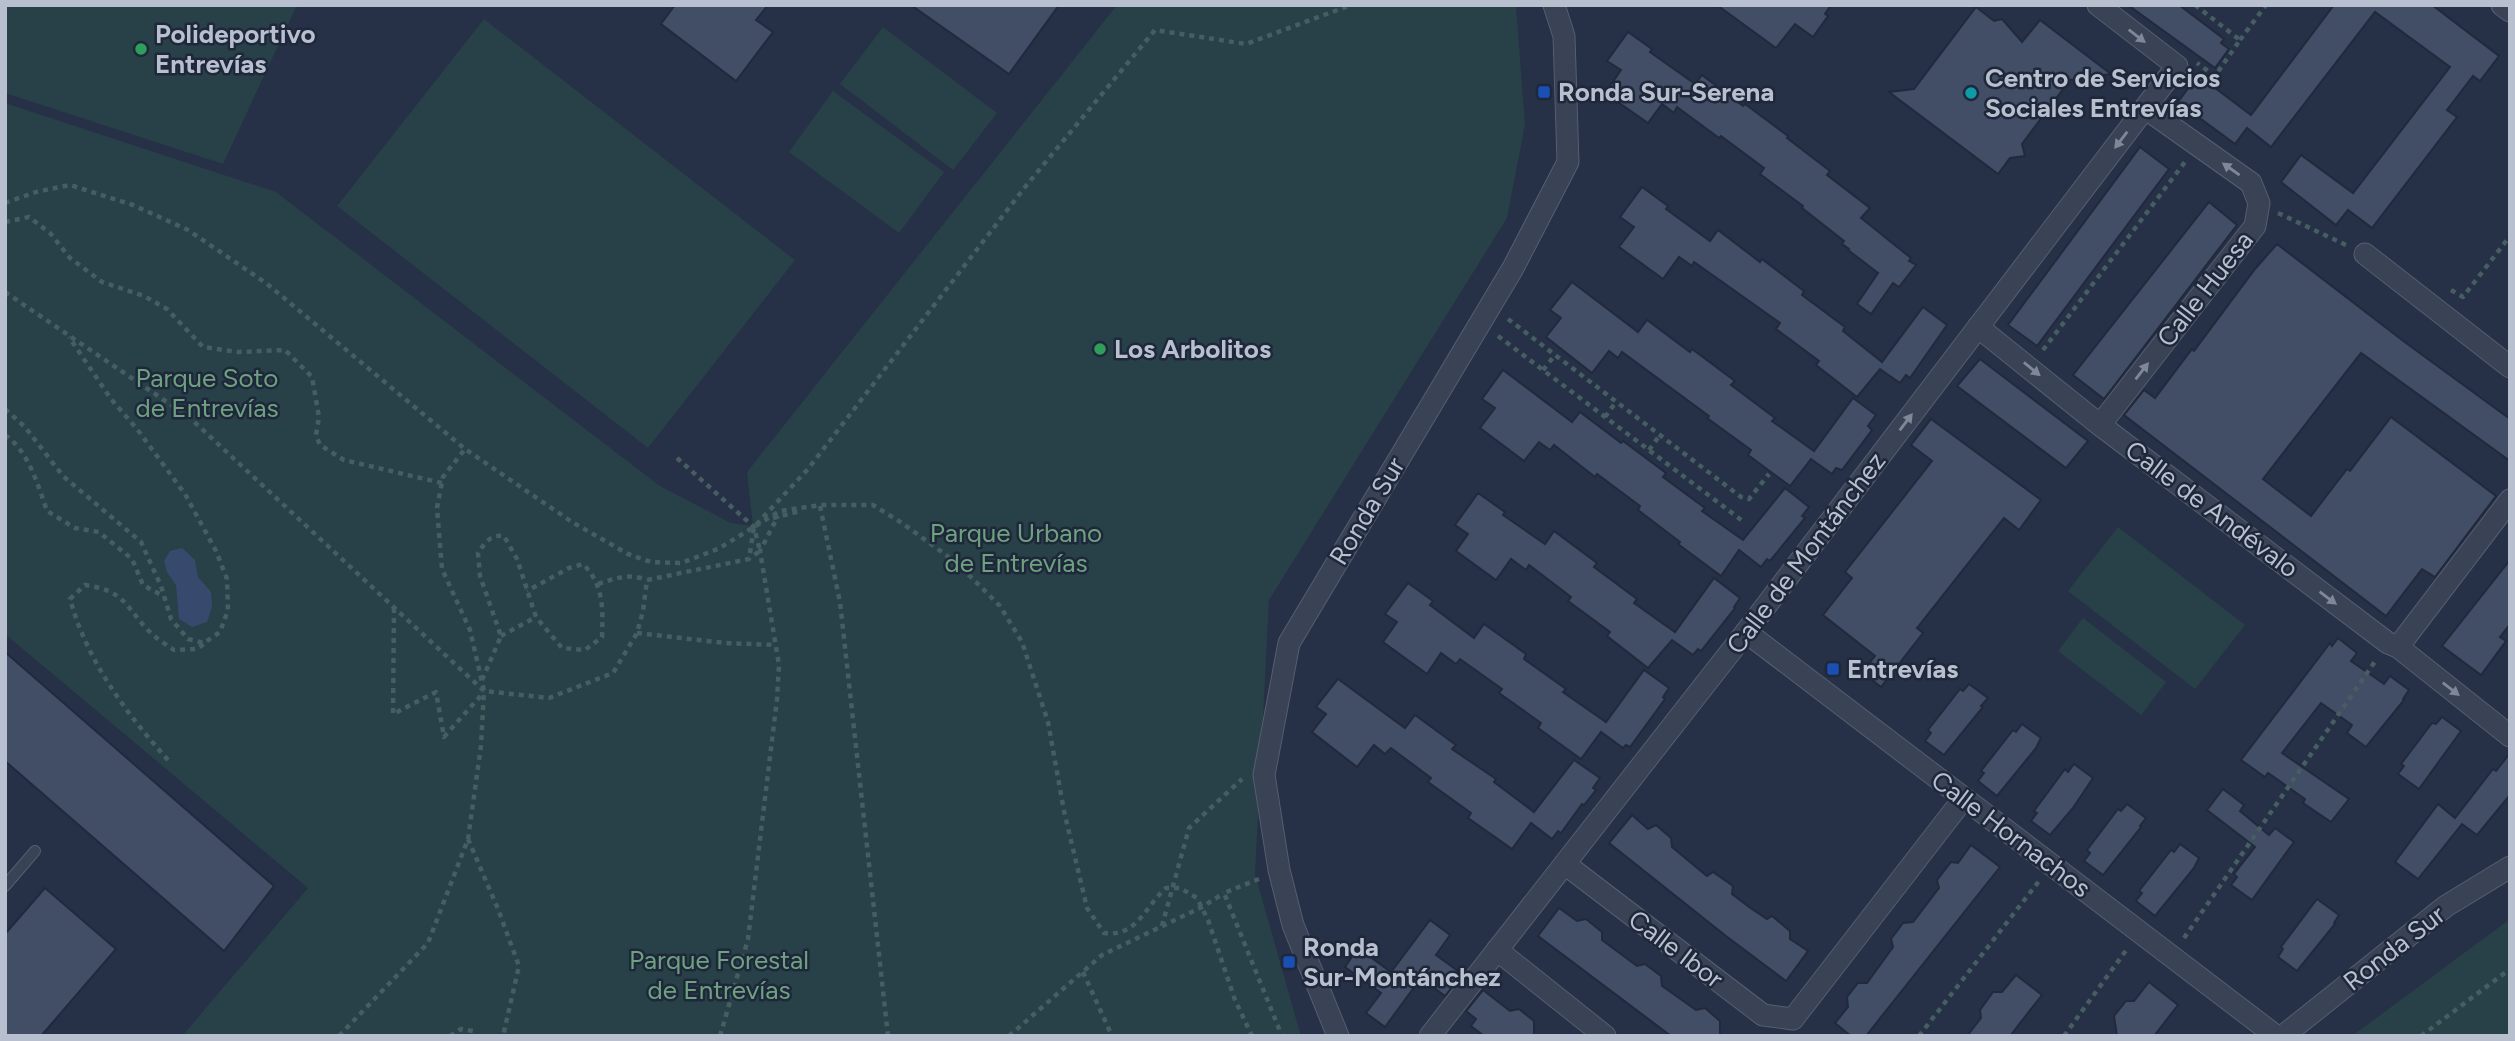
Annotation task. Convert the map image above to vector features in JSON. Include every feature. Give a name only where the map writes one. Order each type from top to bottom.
[{"type":"street","name":"Ronda Sur","points":[[1338,1036],[1293,925],[1279,870],[1264,775],[1289,642],[1513,268],[1568,162],[1564,36],[1554,5]]},
{"type":"street","points":[[2098,5],[2177,66]]},
{"type":"street","points":[[2502,5],[2510,11]]},
{"type":"street","name":"Calle de Montánchez","points":[[1430,1036],[1746,632],[2177,66]]},
{"type":"street","name":"Calle Huesa","points":[[2100,425],[2255,226],[2259,203],[2251,183],[2145,108]]},
{"type":"street","points":[[2365,254],[2510,367]]},
{"type":"street","name":"Calle de Andévalo","points":[[1978,327],[2100,425],[2510,736]]},
{"type":"street","points":[[2393,645],[2510,500]]},
{"type":"street","name":"Calle Hornachos","points":[[1746,632],[2276,1036]]},
{"type":"street","name":"Calle Ibor","points":[[1565,864],[1763,1015],[1787,1027],[1964,798]]},
{"type":"street","name":"Ronda Sur","points":[[2283,1036],[2446,906],[2510,867]]},
{"type":"street","points":[[1497,950],[1605,1036]]},
{"type":"lane","points":[[5,886],[34,851]]},
{"type":"path","points":[[750,559],[754,527],[808,469],[1025,187],[1155,30],[1246,44],[1352,5]]},
{"type":"path","points":[[2195,5],[2240,40]]},
{"type":"path","points":[[2177,66],[2185,54],[2215,76],[2266,5]]},
{"type":"path","points":[[2029,368],[2197,145]]},
{"type":"path","points":[[5,203],[36,192],[70,185],[133,205],[188,230],[266,283],[465,449],[601,541],[651,562],[681,563],[718,549],[779,514],[821,505],[873,505],[902,523],[946,555],[1000,606],[1022,642],[1045,712],[1064,811],[1087,908],[1104,933],[1119,935],[1132,928],[1152,900],[1166,888],[1180,888],[1197,898],[1208,919],[1235,1000],[1252,1036]]},
{"type":"path","points":[[2259,203],[2365,254]]},
{"type":"path","points":[[5,222],[29,217],[50,233],[70,258],[102,282],[144,296],[167,309],[203,347],[238,352],[285,350],[312,377],[319,417],[316,435],[320,445],[344,460],[442,482]]},
{"type":"path","points":[[2441,284],[2463,297],[2510,236]]},
{"type":"path","points":[[5,292],[189,417],[484,691],[550,698],[613,673],[637,633],[647,580]]},
{"type":"path","points":[[1485,314],[1555,355],[1741,498],[1749,499],[1769,474]]},
{"type":"path","points":[[1485,314],[1543,370],[1744,522]]},
{"type":"path","points":[[5,409],[25,427],[63,476],[141,542],[171,619],[188,639],[204,643],[220,632],[228,610],[227,579],[216,551],[185,494],[111,399],[67,334]]},
{"type":"path","points":[[1543,370],[1555,355]]},
{"type":"path","points":[[1605,417],[1616,402]]},
{"type":"path","points":[[5,435],[15,441],[37,482],[47,511],[75,528],[99,532],[132,559],[143,585],[164,597]]},
{"type":"path","points":[[1649,450],[1660,435]]},
{"type":"path","points":[[339,1036],[429,943],[468,839],[481,746],[484,691],[470,630],[442,569],[437,508],[443,477],[465,449]]},
{"type":"path","points":[[677,458],[754,527],[779,665],[748,939],[720,1036]]},
{"type":"path","points":[[821,505],[840,602],[888,1036]]},
{"type":"path","points":[[598,584],[620,576],[636,576],[647,580],[750,559],[760,551],[779,514]]},
{"type":"path","points":[[501,636],[480,576],[478,553],[487,540],[498,535],[504,536],[517,559],[527,592],[536,617],[562,648],[584,650],[602,637],[602,600],[598,584],[583,564],[569,568],[527,592]]},
{"type":"path","points":[[168,760],[130,717],[97,666],[69,599],[85,584],[101,587],[125,600],[148,630],[174,650],[197,649],[214,636]]},
{"type":"path","points":[[394,608],[393,714],[436,692],[444,737],[484,691]]},
{"type":"path","points":[[482,681],[501,636],[536,617]]},
{"type":"path","points":[[637,633],[725,643],[776,645]]},
{"type":"path","points":[[2171,956],[2393,645]]},
{"type":"path","points":[[1162,926],[1189,828],[1267,759]]},
{"type":"path","points":[[468,839],[519,966],[503,1036]]},
{"type":"path","points":[[1919,1036],[2052,865]]},
{"type":"path","points":[[1009,1036],[1102,955],[1202,907],[1224,893],[1279,870]]},
{"type":"path","points":[[1224,893],[1282,1036]]},
{"type":"path","points":[[2064,1036],[2140,932]]},
{"type":"path","points":[[2421,1036],[2510,969]]},
{"type":"path","points":[[1083,972],[1112,1036]]},
{"type":"path","points":[[450,1036],[461,1029],[473,1031],[476,1036]]},
{"type":"green space","name":"Polideportivo Entrevías","points":[[5,5],[297,5],[223,164],[5,93]]},
{"type":"green space","points":[[1117,5],[1516,5],[1525,125],[1507,218],[1269,600],[1255,874],[1301,1036],[182,1036],[308,888],[5,634],[5,103],[276,192],[660,486],[731,523],[753,526],[747,472]]},
{"type":"green space","points":[[484,19],[795,260],[648,448],[337,206]]},
{"type":"green space","points":[[883,27],[997,113],[953,170],[840,84]]},
{"type":"green space","points":[[833,91],[944,172],[899,233],[789,152]]},
{"type":"green space","points":[[2118,527],[2245,625],[2195,689],[2068,591]]},
{"type":"green space","points":[[2083,618],[2166,682],[2141,715],[2058,651]]},
{"type":"green space","points":[[2510,919],[2510,1036],[2352,1036]]},
{"type":"water","points":[[182,548],[195,560],[198,577],[211,592],[212,607],[207,622],[192,627],[179,619],[176,585],[167,572],[164,561],[170,551]]},
{"type":"building","points":[[675,5],[768,5],[756,20],[773,32],[736,81],[661,24]]},
{"type":"building","points":[[911,5],[1059,5],[1009,74]]},
{"type":"building","points":[[1717,5],[1831,5],[1825,14],[1828,16],[1813,37],[1795,24],[1776,48]]},
{"type":"building","points":[[2128,5],[2179,5],[2224,39],[2221,43],[2229,49],[2215,68]]},
{"type":"building","points":[[2334,5],[2432,5],[2499,56],[2480,81],[2473,76],[2447,110],[2457,117],[2372,228],[2348,210],[2336,225],[2281,182],[2301,155],[2353,193],[2450,67],[2375,12],[2271,147],[2247,128],[2235,144],[2178,102],[2198,75],[2251,115]]},
{"type":"building","name":"Centro de Servicios Sociales Entrevías","points":[[1976,7],[1994,21],[2002,19],[2022,42],[2040,20],[2111,74],[2070,80],[2022,144],[2025,156],[2010,158],[1998,174],[1889,92],[1914,89]]},
{"type":"building","points":[[1628,32],[1652,49],[1650,52],[1695,84],[1702,75],[1743,106],[1745,104],[1788,136],[1787,138],[1830,171],[1827,175],[1870,208],[1861,218],[1916,265],[1899,287],[1893,283],[1871,314],[1857,304],[1878,273],[1848,250],[1842,244],[1844,241],[1802,208],[1803,206],[1760,174],[1764,168],[1677,107],[1674,113],[1662,104],[1648,123],[1605,93],[1621,70],[1607,61]]},
{"type":"building","points":[[2140,147],[2169,169],[2037,346],[2008,325]]},
{"type":"building","points":[[1642,187],[1668,206],[1666,209],[1710,241],[1718,230],[1760,262],[1762,259],[1804,291],[1802,295],[1845,327],[1843,331],[1882,362],[1923,307],[1947,325],[1910,378],[1906,375],[1900,383],[1880,369],[1857,397],[1816,365],[1819,361],[1776,329],[1780,323],[1694,262],[1692,266],[1679,257],[1663,279],[1619,247],[1634,227],[1620,217]]},
{"type":"building","points":[[2209,202],[2237,225],[2104,399],[2073,375]]},
{"type":"building","points":[[2277,244],[2510,419],[2510,461],[2361,353],[2263,479],[2311,516],[2391,417],[2496,496],[2435,577],[2422,569],[2386,616],[2124,415],[2144,390],[2155,398]]},
{"type":"building","points":[[1572,282],[1638,332],[1647,320],[1690,352],[1692,349],[1735,381],[1731,385],[1775,418],[1772,421],[1814,451],[1853,398],[1876,415],[1868,426],[1872,430],[1842,470],[1836,468],[1832,474],[1811,459],[1790,486],[1748,455],[1751,450],[1707,418],[1709,416],[1622,352],[1618,358],[1609,351],[1592,373],[1546,337],[1561,318],[1550,310]]},
{"type":"building","points":[[1980,359],[2088,441],[2066,468],[1957,386]]},
{"type":"building","points":[[1503,370],[1572,422],[1580,412],[1621,443],[1623,441],[1666,473],[1663,477],[1705,508],[1702,511],[1743,540],[1785,488],[1809,507],[1802,516],[1805,518],[1770,561],[1767,559],[1761,567],[1739,550],[1721,576],[1638,510],[1640,506],[1597,474],[1595,477],[1554,445],[1550,450],[1539,442],[1524,461],[1480,428],[1495,408],[1482,399]]},
{"type":"building","points":[[1931,419],[2041,500],[2019,530],[2004,518],[1917,628],[1923,633],[1881,687],[1862,672],[1875,656],[1823,615],[1852,578],[1845,572],[1932,461],[1911,445]]},
{"type":"building","points":[[1478,493],[1505,512],[1503,515],[1545,544],[1554,531],[1597,563],[1594,567],[1637,599],[1634,603],[1675,632],[1714,578],[1740,598],[1701,651],[1698,649],[1693,655],[1672,640],[1648,668],[1607,636],[1610,632],[1568,601],[1571,597],[1529,565],[1526,570],[1511,559],[1496,580],[1456,551],[1468,534],[1455,525]]},
{"type":"building","points":[[2510,560],[2510,624],[2500,637],[2506,641],[2481,675],[2442,646]]},
{"type":"building","points":[[1408,583],[1433,601],[1430,605],[1474,638],[1484,624],[1526,654],[1524,659],[1566,689],[1563,692],[1606,722],[1644,670],[1669,688],[1663,697],[1665,699],[1630,747],[1626,745],[1623,748],[1601,732],[1581,759],[1538,728],[1541,723],[1499,693],[1502,689],[1460,659],[1456,664],[1441,653],[1427,674],[1383,642],[1397,622],[1385,614]]},
{"type":"building","points":[[2338,638],[2357,653],[2351,661],[2384,684],[2390,676],[2409,690],[2366,747],[2347,733],[2352,725],[2321,703],[2282,753],[2349,799],[2331,822],[2303,803],[2305,799],[2268,773],[2265,777],[2241,760],[2330,643],[2332,646]]},
{"type":"building","points":[[5,652],[274,886],[224,951],[5,761]]},
{"type":"building","points":[[1338,679],[1405,728],[1415,715],[1456,745],[1452,749],[1496,779],[1494,782],[1534,812],[1574,760],[1600,778],[1593,788],[1596,790],[1561,833],[1558,831],[1552,839],[1531,823],[1512,849],[1468,818],[1471,813],[1428,782],[1431,778],[1391,748],[1385,754],[1374,745],[1357,767],[1312,732],[1326,714],[1316,707]]},
{"type":"building","points":[[1969,684],[1988,698],[1944,755],[1925,741],[1931,733],[1928,730],[1960,689],[1963,691]]},
{"type":"building","points":[[2442,717],[2461,731],[2419,789],[2398,774],[2404,766],[2401,764],[2432,723],[2436,724]]},
{"type":"building","points":[[2022,724],[2041,738],[1997,796],[1978,781],[1984,773],[1981,771],[2013,730],[2016,732]]},
{"type":"building","points":[[2510,753],[2510,795],[2477,835],[2462,824],[2418,879],[2395,862],[2438,804],[2455,818],[2493,769],[2496,771]]},
{"type":"building","points":[[2074,764],[2093,778],[2073,808],[2050,835],[2031,821],[2037,813],[2034,811],[2065,769],[2068,772]]},
{"type":"building","points":[[2223,789],[2244,805],[2240,811],[2269,835],[2275,828],[2294,842],[2252,900],[2231,885],[2237,877],[2234,874],[2255,847],[2207,810]]},
{"type":"building","points":[[2127,804],[2146,818],[2103,875],[2084,861],[2090,853],[2087,850],[2118,809],[2121,811]]},
{"type":"building","points":[[1632,815],[1648,829],[1656,825],[1671,838],[1672,847],[1707,876],[1713,872],[1733,886],[1732,894],[1767,919],[1772,916],[1790,931],[1790,939],[1808,951],[1786,981],[1609,843]]},
{"type":"building","points":[[2180,844],[2199,858],[2155,916],[2136,901],[2142,893],[2139,891],[2171,850],[2174,852]]},
{"type":"building","points":[[1971,845],[2000,867],[1866,1036],[1851,1036],[1835,1023],[1848,1007],[1847,997],[1858,983],[1867,983],[1893,947],[1891,939],[1903,923],[1913,922],[1939,888],[1937,880],[1951,862],[1958,863]]},
{"type":"building","points":[[45,888],[116,949],[41,1036],[5,1036],[5,934]]},
{"type":"building","points":[[2317,899],[2339,915],[2335,924],[2297,971],[2278,957],[2283,949],[2281,947]]},
{"type":"building","points":[[1559,908],[1577,921],[1586,919],[1602,932],[1602,940],[1637,966],[1645,964],[1661,976],[1662,986],[1696,1010],[1705,1008],[1720,1021],[1720,1036],[1671,1036],[1538,936]]},
{"type":"building","points":[[1430,920],[1450,935],[1436,955],[1462,974],[1445,996],[1421,978],[1385,1027],[1366,1013],[1381,993],[1345,967],[1358,948],[1391,972]]},
{"type":"building","points":[[2016,975],[2042,995],[2010,1036],[1967,1036],[1981,1018],[1980,1010],[1993,992],[2002,992]]},
{"type":"building","points":[[2149,982],[2178,1005],[2154,1036],[2117,1036],[2114,1016],[2126,1001],[2134,1001]]},
{"type":"building","points":[[1483,990],[1510,1011],[1519,1009],[1534,1021],[1534,1036],[1484,1036],[1471,1026],[1476,1019],[1466,1011]]},
{"type":"place","name":"Polideportivo Entrevías","points":[[141,49]]},
{"type":"place","name":"Ronda Sur-Serena","points":[[1544,92]]},
{"type":"place","name":"Centro de Servicios Sociales Entrevías","points":[[1971,93]]},
{"type":"place","name":"Los Arbolitos","points":[[1100,349]]},
{"type":"place","name":"Entrevías","points":[[1833,669]]},
{"type":"place","name":"Ronda Sur-Montánchez","points":[[1289,962]]},
{"type":"park label","name":"Parque Soto de Entrevías","points":[[207,393]]},
{"type":"park label","name":"Parque Urbano de Entrevías","points":[[1016,548]]},
{"type":"park label","name":"Parque Forestal de Entrevías","points":[[719,975]]}]
